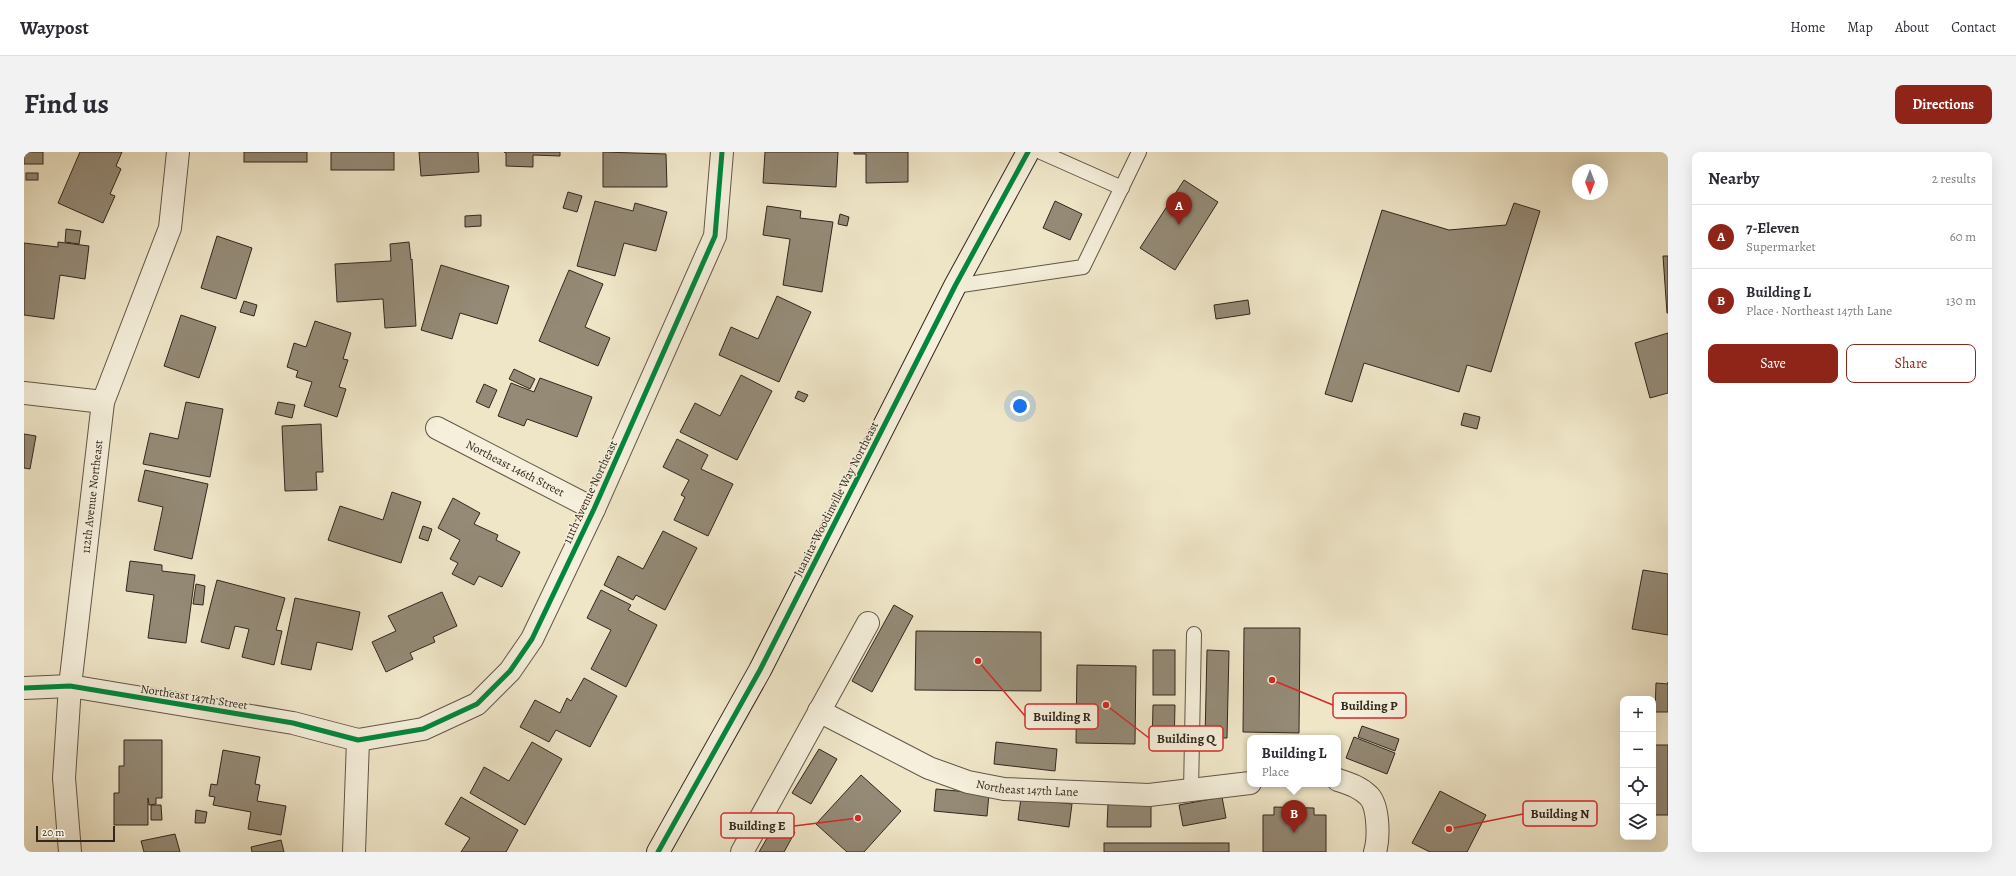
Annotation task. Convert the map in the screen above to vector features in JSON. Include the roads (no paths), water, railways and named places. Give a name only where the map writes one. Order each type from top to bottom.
[{"type":"street","name":"112th Avenue Northeast","points":[[70,852],[64,778],[70,686],[103,402],[170,228],[178,152]]},
{"type":"street","name":"111th Avenue Northeast","points":[[358,740],[423,729],[477,704],[510,671],[532,639],[594,509],[715,236],[722,152]]},
{"type":"street","name":"Juanita-Woodinville Way Northeast","points":[[658,852],[760,670],[955,286],[1028,152]]},
{"type":"street","points":[[24,393],[103,402]]},
{"type":"street","name":"Northeast 146th Street","points":[[437,428],[594,509]]},
{"type":"street","points":[[742,852],[868,623]]},
{"type":"street","name":"Northeast 147th Street","points":[[24,688],[70,686],[293,724],[358,740]]},
{"type":"street","name":"Northeast 147th Lane","points":[[819,711],[929,768],[968,782],[1004,789],[1070,793],[1149,795],[1247,783]]},
{"type":"street","points":[[354,852],[358,740]]},
{"type":"street","points":[[1341,781],[1354,785],[1370,797],[1378,821],[1375,852]]},
{"type":"lane","points":[[1041,152],[1122,188]]},
{"type":"lane","points":[[955,286],[1083,267],[1139,152]]},
{"type":"lane","points":[[1191,791],[1194,634]]},
{"type":"place","name":"7-Eleven","points":[[1179,225]]},
{"type":"place","name":"Building R","points":[[978,661]]},
{"type":"place","name":"Building P","points":[[1272,680]]},
{"type":"place","name":"Building Q","points":[[1106,705]]},
{"type":"place","name":"Building E","points":[[858,818]]},
{"type":"place","name":"Building N","points":[[1449,829]]},
{"type":"place","name":"Building L","points":[[1294,833]]}]
